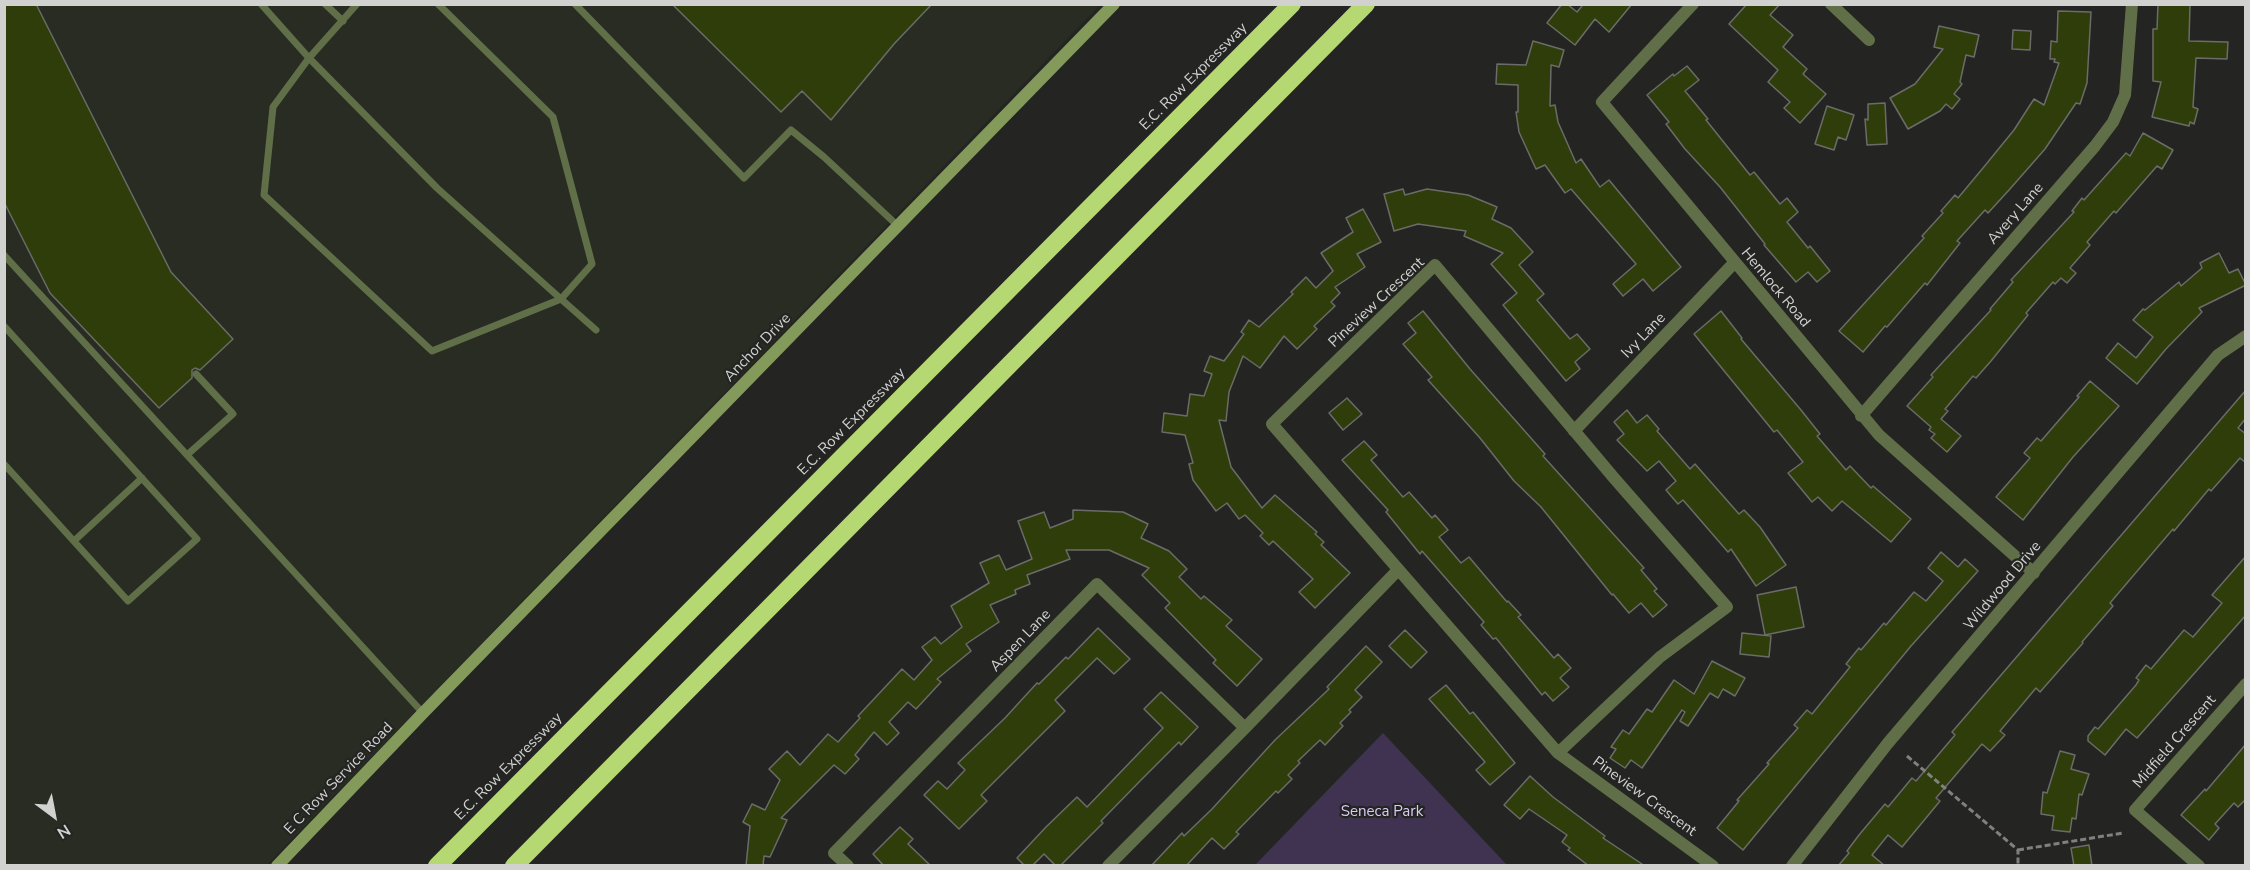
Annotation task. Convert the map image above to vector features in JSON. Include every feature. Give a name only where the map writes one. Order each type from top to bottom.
[{"type":"highway","name":"E.C. Row Expressway","points":[[437,866],[1292,4]]},
{"type":"highway","points":[[514,866],[1366,4]]},
{"type":"street","name":"Anchor Drive","points":[[423,713],[1114,4]]},
{"type":"street","name":"Hemlock Road","points":[[1693,4],[1602,102],[1861,416],[1879,435],[2034,573]]},
{"type":"street","points":[[1831,4],[1869,40]]},
{"type":"street","name":"Avery Lane","points":[[1861,416],[2095,146],[2113,122],[2125,95],[2132,4]]},
{"type":"street","name":"Ivy Lane","points":[[1574,431],[1734,262]]},
{"type":"street","name":"Pineview Crescent","points":[[1557,753],[1660,657],[1726,607],[1435,265],[1272,424],[1557,753],[1713,866]]},
{"type":"street","name":"Wildwood Drive","points":[[1792,866],[1888,743],[2218,355],[2246,336]]},
{"type":"street","points":[[1108,866],[1398,570]]},
{"type":"street","name":"Aspen Lane","points":[[848,866],[834,853],[1097,584],[1245,728]]},
{"type":"street","name":"Midfield Crescent","points":[[2199,866],[2135,810],[2246,684]]},
{"type":"street","name":"E C Row Service Road","points":[[277,866],[423,713]]},
{"type":"lane","points":[[261,4],[309,58],[437,188],[596,330]]},
{"type":"lane","points":[[325,4],[343,21]]},
{"type":"lane","points":[[357,4],[309,58],[273,107],[264,195],[432,351],[561,299],[592,264],[553,117],[438,4]]},
{"type":"lane","points":[[575,4],[744,178],[791,130],[824,157],[898,226]]},
{"type":"lane","points":[[4,255],[423,713]]},
{"type":"lane","points":[[4,326],[197,538],[129,601],[4,464]]},
{"type":"lane","points":[[188,455],[233,414],[196,374]]},
{"type":"lane","points":[[74,541],[142,478]]},
{"type":"path","points":[[1907,756],[2018,850],[2123,833]]},
{"type":"path","points":[[2018,850],[2018,866]]},
{"type":"shaded area","points":[[5,5],[1100,5],[267,865],[5,866]]},
{"type":"green space","name":"Seneca Park","points":[[1383,733],[1507,865],[1255,865]]},
{"type":"building","points":[[4,4],[36,4],[171,272],[233,339],[200,370],[195,368],[192,370],[192,378],[159,408],[50,293],[4,202]]},
{"type":"building","points":[[672,4],[932,4],[894,44],[831,120],[802,91],[781,112]]},
{"type":"building","points":[[1562,4],[1567,4],[1577,12],[1582,6],[1580,4],[1632,4],[1609,32],[1595,19],[1575,45],[1547,23]]},
{"type":"building","points":[[1747,4],[1780,4],[1770,15],[1793,35],[1783,47],[1807,69],[1803,74],[1826,94],[1800,123],[1784,108],[1790,102],[1768,82],[1778,70],[1729,24]]},
{"type":"building","points":[[2158,4],[2190,4],[2189,41],[2228,42],[2227,59],[2196,58],[2193,107],[2198,109],[2194,124],[2190,122],[2189,126],[2152,117],[2161,82],[2153,81],[2153,29],[2157,29]]},
{"type":"building","points":[[2058,11],[2091,12],[2087,83],[2080,104],[2076,103],[2045,149],[2009,190],[1988,213],[1985,210],[1957,241],[1960,243],[1927,285],[1925,283],[1863,352],[1839,331],[1924,238],[1922,236],[1943,213],[1941,211],[1955,195],[1958,198],[2014,130],[2034,99],[2044,105],[2059,63],[2054,62],[2055,59],[2050,59],[2051,41],[2057,42]]},
{"type":"building","points":[[1939,26],[1979,35],[1974,57],[1966,55],[1960,82],[1962,84],[1954,94],[1960,99],[1952,109],[1946,104],[1940,111],[1908,129],[1890,98],[1915,84],[1943,49],[1934,47]]},
{"type":"building","points":[[2013,30],[2031,31],[2030,50],[2012,49]]},
{"type":"building","points":[[1533,41],[1564,50],[1559,67],[1551,65],[1550,106],[1555,105],[1558,122],[1576,163],[1581,159],[1600,187],[1609,180],[1681,267],[1653,291],[1643,279],[1623,296],[1613,284],[1636,264],[1571,189],[1565,193],[1545,165],[1536,169],[1519,132],[1516,112],[1518,112],[1518,85],[1496,84],[1497,64],[1526,65]]},
{"type":"building","points":[[1687,66],[1699,80],[1685,91],[1708,119],[1706,120],[1750,175],[1754,172],[1780,204],[1787,198],[1798,212],[1787,222],[1830,271],[1817,282],[1808,272],[1796,282],[1764,245],[1720,187],[1685,149],[1666,124],[1669,122],[1647,95]]},
{"type":"building","points":[[1885,103],[1887,144],[1867,145],[1865,119],[1868,120],[1868,104]]},
{"type":"building","points":[[1827,106],[1854,115],[1846,140],[1838,137],[1834,150],[1815,144]]},
{"type":"building","points":[[2143,133],[2173,150],[2162,169],[2157,166],[2116,213],[2114,211],[2087,242],[2090,245],[2070,268],[2076,273],[2067,283],[2061,278],[2055,284],[2053,282],[2026,313],[2028,315],[1991,361],[1976,378],[1973,376],[1945,409],[1948,411],[1941,419],[1961,436],[1947,452],[1931,438],[1935,434],[1929,430],[1931,427],[1907,406],[1933,377],[1931,375],[1991,310],[2013,282],[2011,280],[2074,212],[2072,211],[2082,198],[2084,200],[2126,153],[2130,156]]},
{"type":"building","points":[[1403,189],[1405,195],[1427,189],[1468,195],[1497,207],[1492,219],[1511,228],[1533,252],[1519,265],[1544,294],[1537,300],[1570,339],[1577,334],[1590,349],[1575,362],[1580,369],[1566,381],[1503,305],[1517,293],[1491,264],[1503,253],[1464,236],[1466,231],[1418,224],[1394,231],[1384,194]]},
{"type":"building","points":[[1363,209],[1381,242],[1357,254],[1365,267],[1335,287],[1340,293],[1331,302],[1335,306],[1314,326],[1317,329],[1297,349],[1284,336],[1260,368],[1243,356],[1229,392],[1226,421],[1219,420],[1231,467],[1262,508],[1275,495],[1317,532],[1315,534],[1324,542],[1321,545],[1350,573],[1315,608],[1299,592],[1313,579],[1273,541],[1269,545],[1260,536],[1263,533],[1245,515],[1239,519],[1227,503],[1216,511],[1193,480],[1189,464],[1193,463],[1185,435],[1162,432],[1164,413],[1187,416],[1190,394],[1204,396],[1212,374],[1204,371],[1210,356],[1224,361],[1244,334],[1241,332],[1249,320],[1259,327],[1293,294],[1291,292],[1306,277],[1316,288],[1333,271],[1321,253],[1353,232],[1346,218]]},
{"type":"building","points":[[2219,253],[2229,273],[2238,269],[2246,285],[2199,308],[2202,312],[2166,349],[2137,384],[2106,358],[2118,343],[2136,358],[2153,337],[2133,320],[2143,309],[2145,310],[2179,282],[2181,286],[2202,268],[2200,263]]},
{"type":"building","points":[[1423,311],[1470,369],[1545,454],[1543,456],[1644,568],[1641,570],[1657,589],[1654,591],[1667,605],[1653,617],[1641,603],[1629,613],[1541,507],[1514,481],[1480,438],[1428,380],[1432,377],[1403,344],[1416,333],[1408,323]]},
{"type":"building","points":[[1721,311],[1741,339],[1820,434],[1817,436],[1846,470],[1850,466],[1871,488],[1873,486],[1911,519],[1891,542],[1842,501],[1832,511],[1818,497],[1812,502],[1788,473],[1803,462],[1777,430],[1774,432],[1694,334]]},
{"type":"building","points":[[2090,381],[2119,406],[2073,457],[2023,520],[1996,497],[2030,458],[2024,453],[2037,438],[2041,441]]},
{"type":"building","points":[[2246,390],[2246,418],[2238,428],[2246,434],[2246,463],[2240,458],[2211,491],[2209,489],[2174,531],[2173,529],[2110,603],[2113,606],[2083,643],[2040,692],[2036,688],[2000,731],[2005,735],[1990,751],[1982,744],[1936,798],[1940,801],[1902,847],[1888,835],[1872,855],[1885,866],[1838,866],[1849,853],[1847,851],[1859,835],[1885,804],[1888,807],[1912,778],[1916,781],[1955,735],[1952,732]]},
{"type":"building","points":[[1347,398],[1362,414],[1343,430],[1329,413]]},
{"type":"building","points":[[1627,410],[1637,423],[1647,415],[1659,429],[1657,431],[1690,469],[1695,464],[1739,514],[1744,510],[1760,527],[1786,565],[1756,586],[1731,549],[1728,552],[1683,500],[1678,504],[1666,490],[1676,481],[1659,461],[1647,471],[1617,440],[1624,434],[1614,422]]},
{"type":"building","points":[[1364,441],[1377,455],[1371,460],[1403,497],[1409,492],[1432,518],[1435,515],[1448,530],[1439,537],[1461,563],[1469,557],[1521,615],[1518,617],[1554,658],[1558,654],[1571,668],[1560,678],[1569,687],[1553,701],[1545,692],[1542,695],[1496,638],[1493,639],[1481,625],[1484,622],[1422,551],[1420,554],[1386,512],[1388,510],[1342,460]]},
{"type":"building","points":[[1073,510],[1123,512],[1148,524],[1141,538],[1169,551],[1187,569],[1179,577],[1201,599],[1204,596],[1232,620],[1226,626],[1262,659],[1237,686],[1213,663],[1216,660],[1165,608],[1170,603],[1142,575],[1149,568],[1109,550],[1066,550],[1070,559],[1027,575],[1030,584],[1015,590],[1016,594],[990,605],[999,622],[966,644],[971,651],[937,679],[941,682],[916,709],[908,702],[889,722],[899,733],[887,745],[874,732],[855,755],[859,759],[845,774],[834,765],[781,818],[787,820],[770,857],[764,856],[763,866],[746,866],[750,826],[743,822],[752,804],[765,810],[780,780],[769,769],[787,751],[800,765],[828,734],[838,742],[860,718],[858,716],[902,669],[914,680],[932,660],[922,647],[935,637],[941,644],[962,627],[951,606],[989,583],[980,563],[999,555],[1006,570],[1032,559],[1018,521],[1044,512],[1050,528],[1073,519]]},
{"type":"building","points":[[1941,552],[1958,567],[1965,559],[1978,571],[1911,646],[1743,850],[1717,828],[1739,801],[1737,800],[1798,728],[1794,725],[1807,710],[1812,714],[1850,667],[1846,664],[1859,648],[1861,650],[1884,623],[1886,625],[1914,592],[1926,601],[1943,581],[1928,568]]},
{"type":"building","points":[[2246,556],[2246,615],[2137,738],[2126,729],[2105,755],[2088,741],[2088,736],[2095,727],[2098,729],[2136,685],[2139,680],[2136,678],[2146,665],[2151,669],[2184,630],[2193,637],[2222,603],[2212,595]]},
{"type":"building","points":[[1796,587],[1804,627],[1765,635],[1757,595]]},
{"type":"building","points":[[1098,628],[1130,659],[1114,674],[1097,658],[1055,700],[1065,711],[981,795],[987,801],[959,829],[924,795],[938,781],[947,789],[965,770],[958,763],[1005,718],[1037,683],[1039,684],[1066,657],[1068,659]]},
{"type":"building","points":[[1405,630],[1427,652],[1411,668],[1389,646]]},
{"type":"building","points":[[1742,633],[1771,636],[1769,657],[1740,654]]},
{"type":"building","points":[[1366,646],[1382,662],[1355,690],[1362,697],[1340,723],[1343,726],[1325,745],[1320,740],[1298,761],[1300,763],[1288,775],[1292,779],[1278,793],[1276,791],[1236,832],[1239,834],[1224,849],[1212,838],[1186,866],[1151,866],[1182,833],[1184,836],[1212,809],[1275,740],[1329,689],[1327,687]]},
{"type":"building","points":[[1712,661],[1745,678],[1735,696],[1723,689],[1718,698],[1710,693],[1688,726],[1680,721],[1685,712],[1682,710],[1642,768],[1631,760],[1625,768],[1610,758],[1616,749],[1611,747],[1623,730],[1629,734],[1647,709],[1652,712],[1674,680],[1694,694]]},
{"type":"building","points":[[1446,685],[1470,714],[1473,712],[1515,763],[1490,785],[1476,770],[1485,762],[1429,699]]},
{"type":"building","points":[[1161,692],[1198,727],[1181,745],[1179,742],[1141,780],[1101,821],[1103,823],[1060,866],[1056,866],[1044,854],[1032,866],[1025,866],[1017,858],[1046,827],[1077,797],[1087,807],[1163,728],[1144,709]]},
{"type":"building","points":[[2246,744],[2246,799],[2238,807],[2234,803],[2215,824],[2219,828],[2209,840],[2181,815],[2205,789],[2206,791]]},
{"type":"building","points":[[2060,751],[2075,755],[2071,769],[2089,774],[2082,795],[2079,794],[2076,819],[2072,818],[2070,832],[2052,830],[2054,816],[2041,814],[2043,792],[2047,793]]},
{"type":"building","points":[[1530,776],[1553,797],[1605,836],[1603,838],[1645,866],[1589,866],[1568,850],[1570,848],[1562,842],[1567,835],[1529,809],[1520,819],[1504,805]]},
{"type":"building","points":[[900,827],[913,839],[908,844],[931,866],[884,866],[873,854]]},
{"type":"building","points":[[2089,845],[2092,866],[2074,866],[2071,848]]}]
